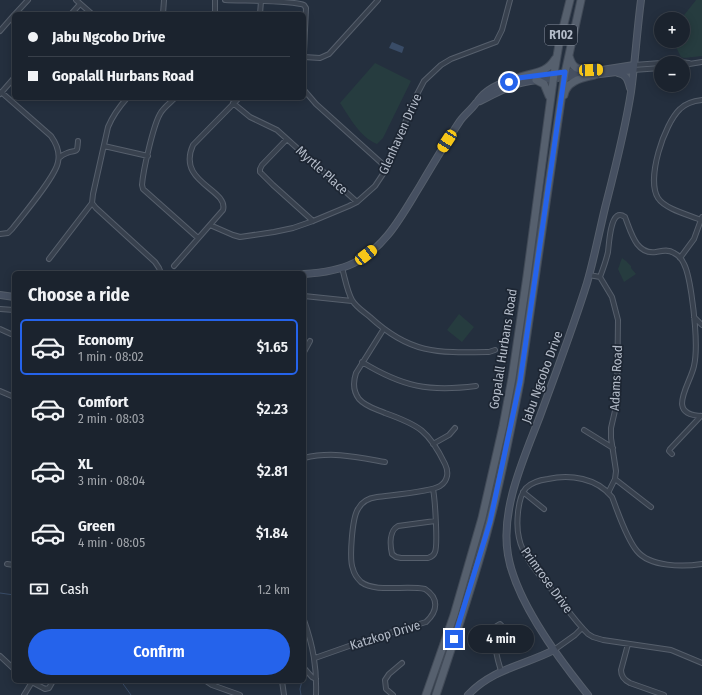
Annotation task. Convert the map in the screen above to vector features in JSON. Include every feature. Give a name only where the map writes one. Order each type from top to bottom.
[{"type":"main road","name":"Gopalall Hurbans Road","points":[[426,695],[454,615],[482,518],[503,426],[512,378],[526,284],[553,76],[570,0]]},
{"type":"main road","name":"Gopalall Hurbans Road","points":[[436,695],[464,611],[488,529],[510,430],[520,382],[565,75],[581,0]]},
{"type":"main road","name":"Jabu Ngcobo Drive","points":[[588,695],[554,650],[520,594],[512,574],[508,554],[506,534],[507,518],[515,484],[575,321],[589,275],[616,166],[631,91],[641,0]]},
{"type":"main road","points":[[306,274],[342,268],[366,255],[388,235],[399,220],[461,120],[480,98],[492,89],[518,78],[546,70],[550,67],[557,56]]},
{"type":"main road","points":[[569,56],[571,63],[575,68],[593,73],[613,73],[624,75],[628,80],[631,91]]},
{"type":"main road","points":[[518,78],[593,73],[633,68]]},
{"type":"main road","points":[[613,73],[633,68]]},
{"type":"main road","points":[[559,115],[565,91],[571,83],[593,73]]},
{"type":"main road","points":[[477,103],[517,84],[553,76]]},
{"type":"main road","points":[[536,80],[546,87],[550,100]]},
{"type":"main road","points":[[0,295],[12,297]]},
{"type":"main road","points":[[468,695],[485,681],[501,671],[554,650]]},
{"type":"street","points":[[18,12],[28,0]]},
{"type":"street","points":[[76,0],[90,12]]},
{"type":"street","points":[[163,12],[164,0]]},
{"type":"street","points":[[215,0],[215,12]]},
{"type":"street","points":[[225,0],[297,3],[304,5],[306,12]]},
{"type":"street","points":[[306,57],[320,58],[329,54],[378,0]]},
{"type":"street","name":"Glenhaven Drive","points":[[210,224],[240,237],[274,232],[293,228],[313,221],[357,202],[375,186],[388,168],[414,100],[424,81],[446,62],[496,42],[502,30],[510,0]]},
{"type":"street","points":[[260,12],[261,1]]},
{"type":"street","points":[[73,12],[80,4]]},
{"type":"street","points":[[0,31],[12,18]]},
{"type":"street","points":[[690,63],[702,62]]},
{"type":"street","points":[[633,68],[654,64]]},
{"type":"street","points":[[633,68],[654,68]]},
{"type":"street","points":[[0,234],[8,233],[12,229],[56,169],[59,158],[55,142],[51,136],[1,93],[12,80]]},
{"type":"street","points":[[306,92],[316,104],[388,168]]},
{"type":"street","points":[[49,259],[92,203],[108,127],[118,108],[126,100]]},
{"type":"street","points":[[173,100],[160,113],[157,119],[142,181],[143,189],[198,238]]},
{"type":"street","points":[[174,266],[223,210],[224,203],[193,172],[190,164],[190,152],[193,145],[237,100]]},
{"type":"street","points":[[680,258],[694,239],[702,218],[670,207],[662,202],[655,191],[653,176],[666,129],[676,114],[688,103],[702,100]]},
{"type":"street","name":"Myrtle Place","points":[[233,104],[250,117],[271,126],[357,202]]},
{"type":"street","name":"Myrtle Place","points":[[286,139],[262,165],[260,172],[272,185],[313,221]]},
{"type":"street","points":[[59,158],[65,153],[78,149],[78,141]]},
{"type":"street","points":[[104,146],[148,156]]},
{"type":"street","points":[[92,203],[155,262],[160,271]]},
{"type":"street","points":[[589,275],[600,277],[608,252],[612,224],[616,216],[619,215],[625,217],[634,238],[644,251],[669,251],[680,258],[686,270],[694,317],[696,341],[695,360],[690,379],[682,397],[682,404],[683,409],[688,414],[701,416]]},
{"type":"street","points":[[342,268],[352,301],[384,330],[406,343],[421,349],[446,352],[488,352],[495,350]]},
{"type":"street","name":"Adams Road","points":[[600,277],[612,297],[618,320],[617,402],[611,428],[616,470],[615,479],[608,493]]},
{"type":"street","points":[[306,296],[352,301]]},
{"type":"street","points":[[0,309],[12,310]]},
{"type":"street","points":[[694,317],[702,324]]},
{"type":"street","points":[[0,329],[11,334]]},
{"type":"street","points":[[384,330],[356,373],[354,389],[359,399],[367,406],[413,424],[427,435],[445,464],[447,474],[443,483],[433,489],[436,512],[436,547],[432,557],[400,558],[392,554],[392,531],[394,528],[398,526],[435,521]]},
{"type":"street","points":[[306,348],[310,340]]},
{"type":"street","points":[[362,362],[389,378],[422,387],[449,389],[476,386]]},
{"type":"street","points":[[0,391],[12,395]]},
{"type":"street","points":[[672,454],[669,450],[701,416]]},
{"type":"street","points":[[433,444],[449,435],[455,428]]},
{"type":"street","points":[[584,430],[613,448]]},
{"type":"street","points":[[306,458],[323,455],[344,455],[385,462]]},
{"type":"street","points":[[544,509],[524,492],[530,485],[538,481],[562,476],[592,482],[612,497],[633,545],[640,555],[651,561],[673,565],[702,564]]},
{"type":"street","points":[[615,479],[651,507]]},
{"type":"street","name":"Katzkop Drive","points":[[315,658],[369,639],[426,622],[433,616],[436,605],[430,592],[425,589],[368,586],[357,577],[351,562],[355,515],[363,502],[369,498],[377,496],[433,489]]},
{"type":"street","name":"Primrose Drive","points":[[524,492],[519,505],[517,525],[518,538],[522,549],[544,581],[582,628],[593,637],[670,650],[702,663]]},
{"type":"street","points":[[7,564],[12,565]]},
{"type":"street","points":[[496,648],[501,636],[505,632],[505,628],[500,624],[495,627],[494,630],[496,648],[501,671]]},
{"type":"street","points":[[306,627],[315,658],[316,695]]},
{"type":"street","points":[[554,650],[582,628]]},
{"type":"street","points":[[628,644],[621,670],[621,674],[625,680],[664,695]]},
{"type":"street","points":[[0,656],[12,667]]},
{"type":"street","points":[[393,695],[386,688],[385,680],[389,674],[402,663]]},
{"type":"street","points":[[306,670],[316,679]]},
{"type":"street","points":[[24,695],[31,683]]},
{"type":"street","points":[[35,683],[45,690],[49,688],[52,683]]},
{"type":"street","points":[[209,683],[238,695]]},
{"type":"street","points":[[282,683],[284,695]]},
{"type":"green space","points":[[696,0],[702,0],[702,56],[690,57],[690,56],[680,56],[676,48],[690,48],[690,12],[687,12]]},
{"type":"green space","points":[[375,63],[411,81],[383,138],[377,144],[365,137],[360,132],[340,103]]},
{"type":"green space","points":[[622,258],[631,266],[636,274],[624,282],[618,269]]},
{"type":"green space","points":[[459,314],[474,327],[462,342],[447,330]]},
{"type":"water","points":[[392,42],[404,47],[402,53],[389,48]]},
{"type":"waterway","points":[[0,593],[12,595]]},
{"type":"waterway","points":[[122,683],[131,695]]},
{"type":"waterway","points":[[301,695],[300,689],[302,683]]},
{"type":"route","points":[[454,639],[464,611],[490,522],[520,382],[565,72],[518,78],[509,82]]}]
